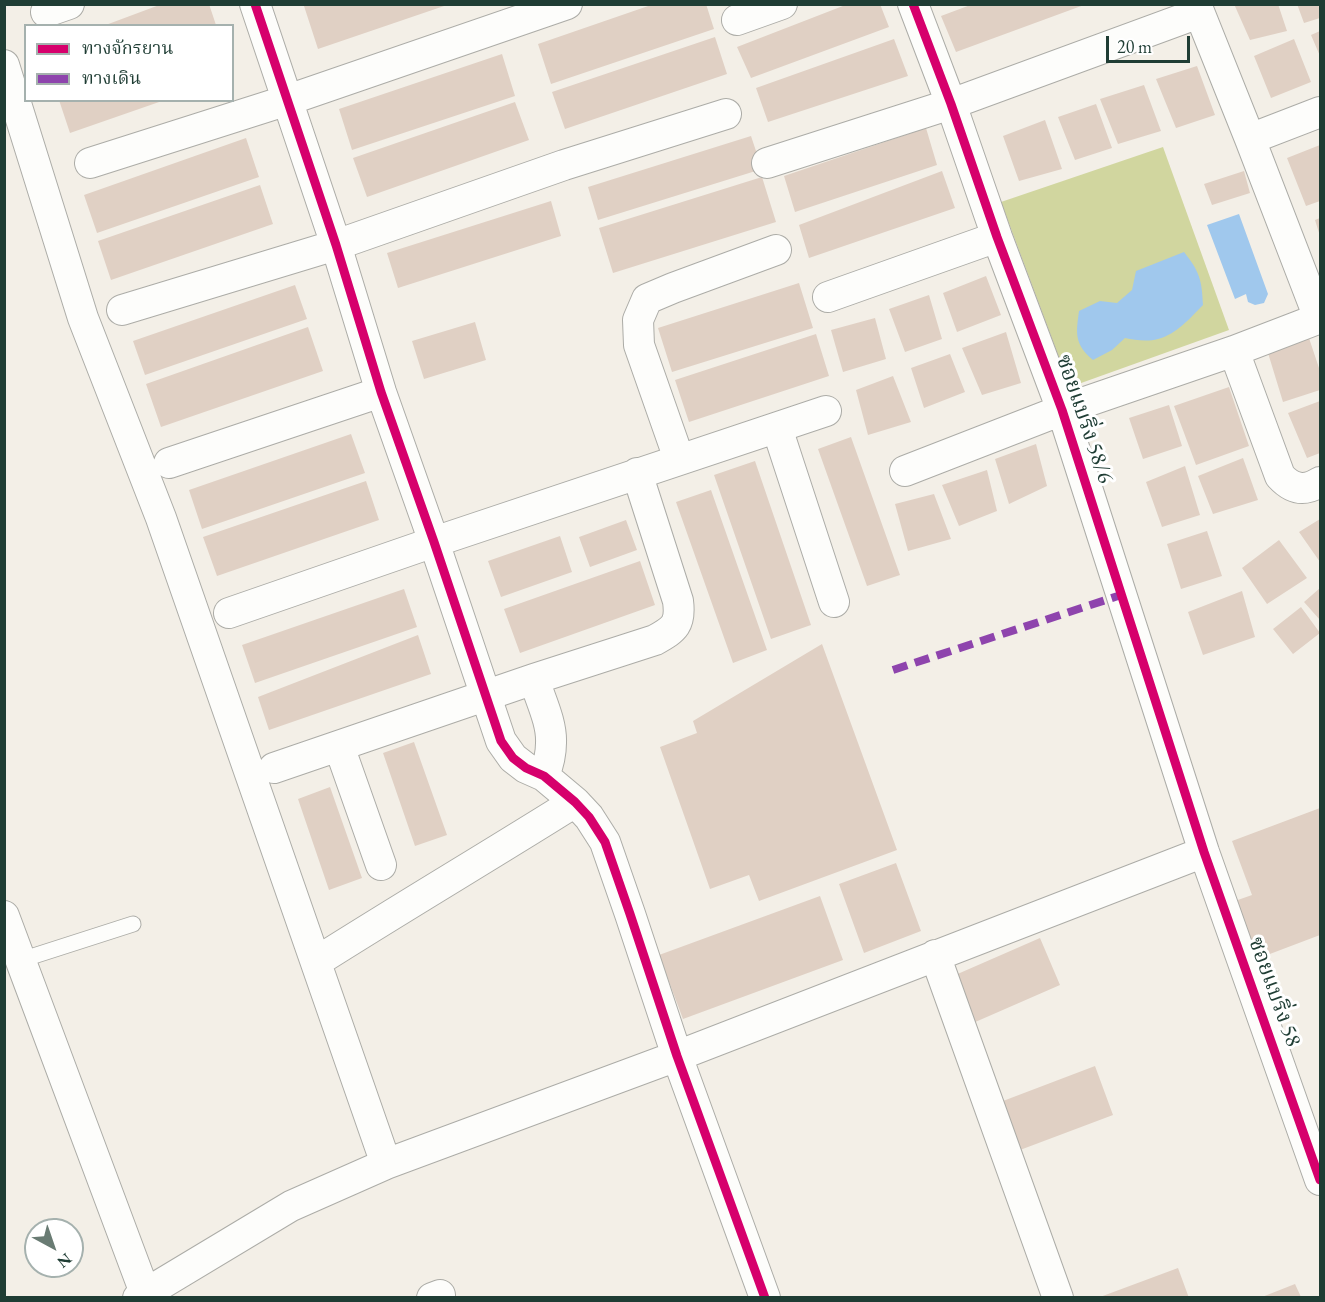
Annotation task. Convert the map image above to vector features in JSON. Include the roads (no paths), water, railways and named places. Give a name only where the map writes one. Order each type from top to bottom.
[{"type":"street","points":[[255,4],[336,245],[381,392],[501,741],[513,758],[526,768],[544,776],[575,802],[605,842],[677,1056],[765,1298]]},
{"type":"street","points":[[90,163],[288,100],[567,4]]},
{"type":"street","points":[[737,20],[782,4]]},
{"type":"street","name":"ซอยแบริ่ง 58/6","points":[[913,4],[1062,410],[1204,852]]},
{"type":"street","points":[[766,164],[951,104],[1197,9],[1320,318],[1234,351],[1062,410],[905,471]]},
{"type":"street","points":[[4,65],[83,318],[161,518],[386,1164]]},
{"type":"street","points":[[1250,139],[1320,112]]},
{"type":"street","points":[[122,310],[336,245],[564,165],[726,114]]},
{"type":"street","points":[[828,297],[997,237]]},
{"type":"street","points":[[679,459],[639,345],[638,320],[647,299],[776,250]]},
{"type":"street","points":[[1234,351],[1280,476],[1288,484],[1300,488],[1320,482]]},
{"type":"street","points":[[169,463],[381,392]]},
{"type":"street","points":[[229,613],[637,473],[826,411]]},
{"type":"street","points":[[777,428],[834,602]]},
{"type":"street","points":[[274,768],[670,632],[677,625],[680,613],[678,601],[637,473]]},
{"type":"street","points":[[534,679],[552,742],[544,776]]},
{"type":"street","points":[[339,746],[381,865]]},
{"type":"street","points":[[316,962],[575,802]]},
{"type":"street","points":[[4,916],[142,1295],[291,1206],[386,1164],[677,1056],[1204,852]]},
{"type":"street","name":"ซอยแบริ่ง 58","points":[[1204,852],[1320,1180]]},
{"type":"street","points":[[935,955],[1058,1298]]},
{"type":"lane","points":[[21,960],[133,924]]},
{"type":"water","points":[[1239,214],[1268,294],[1264,303],[1255,305],[1248,302],[1246,294],[1235,299],[1207,225]]},
{"type":"water","points":[[1184,252],[1194,265],[1199,277],[1203,305],[1183,325],[1165,337],[1150,340],[1125,338],[1112,350],[1093,360],[1079,343],[1077,326],[1079,311],[1100,301],[1117,303],[1132,290],[1136,271]]}]
